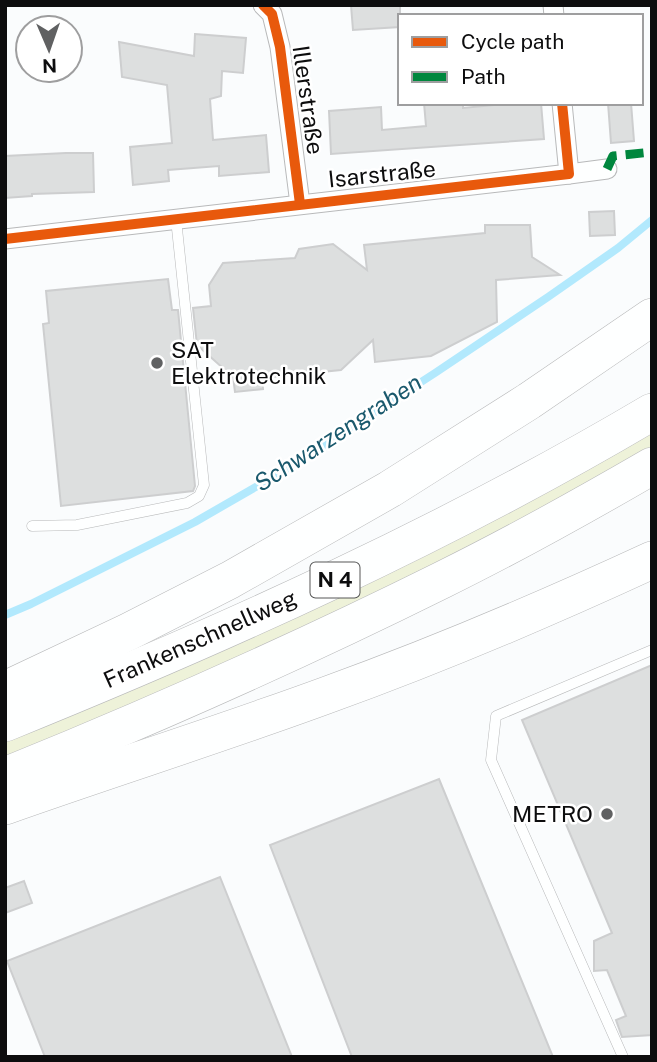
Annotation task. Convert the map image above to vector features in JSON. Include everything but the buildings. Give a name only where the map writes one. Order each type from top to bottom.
[{"type":"highway","points":[[5,690],[230,580],[390,489],[529,401],[652,317]]},
{"type":"highway","name":"Frankenschnellweg","points":[[5,723],[242,623],[348,573],[510,492],[652,412]]},
{"type":"highway","name":"N 4","points":[[5,776],[267,664],[442,580],[652,466]]},
{"type":"highway","points":[[5,806],[390,672],[502,627],[652,560]]},
{"type":"street","name":"Illerstraße","points":[[263,5],[272,14],[280,47],[300,204]]},
{"type":"street","points":[[562,105],[569,174]]},
{"type":"street","name":"Isarstraße","points":[[5,239],[607,169]]},
{"type":"lane","points":[[32,526],[77,525],[187,503],[200,496],[204,485],[176,219]]},
{"type":"lane","points":[[623,1057],[491,760],[496,716],[652,650]]},
{"type":"green space","points":[[652,429],[652,451],[635,461],[322,622],[5,758],[5,738]]},
{"type":"waterway","name":"Schwarzengraben","points":[[5,615],[195,522],[285,470],[548,297],[618,248],[652,220]]},
{"type":"marked path","points":[[607,169],[613,156],[652,152]]},
{"type":"cycle path","points":[[263,5],[272,14],[280,47],[300,204]]},
{"type":"cycle path","points":[[5,239],[569,174],[562,105]]},
{"type":"place","name":"SAT Elektrotechnik","points":[[157,363]]},
{"type":"place","name":"METRO","points":[[607,814]]}]
